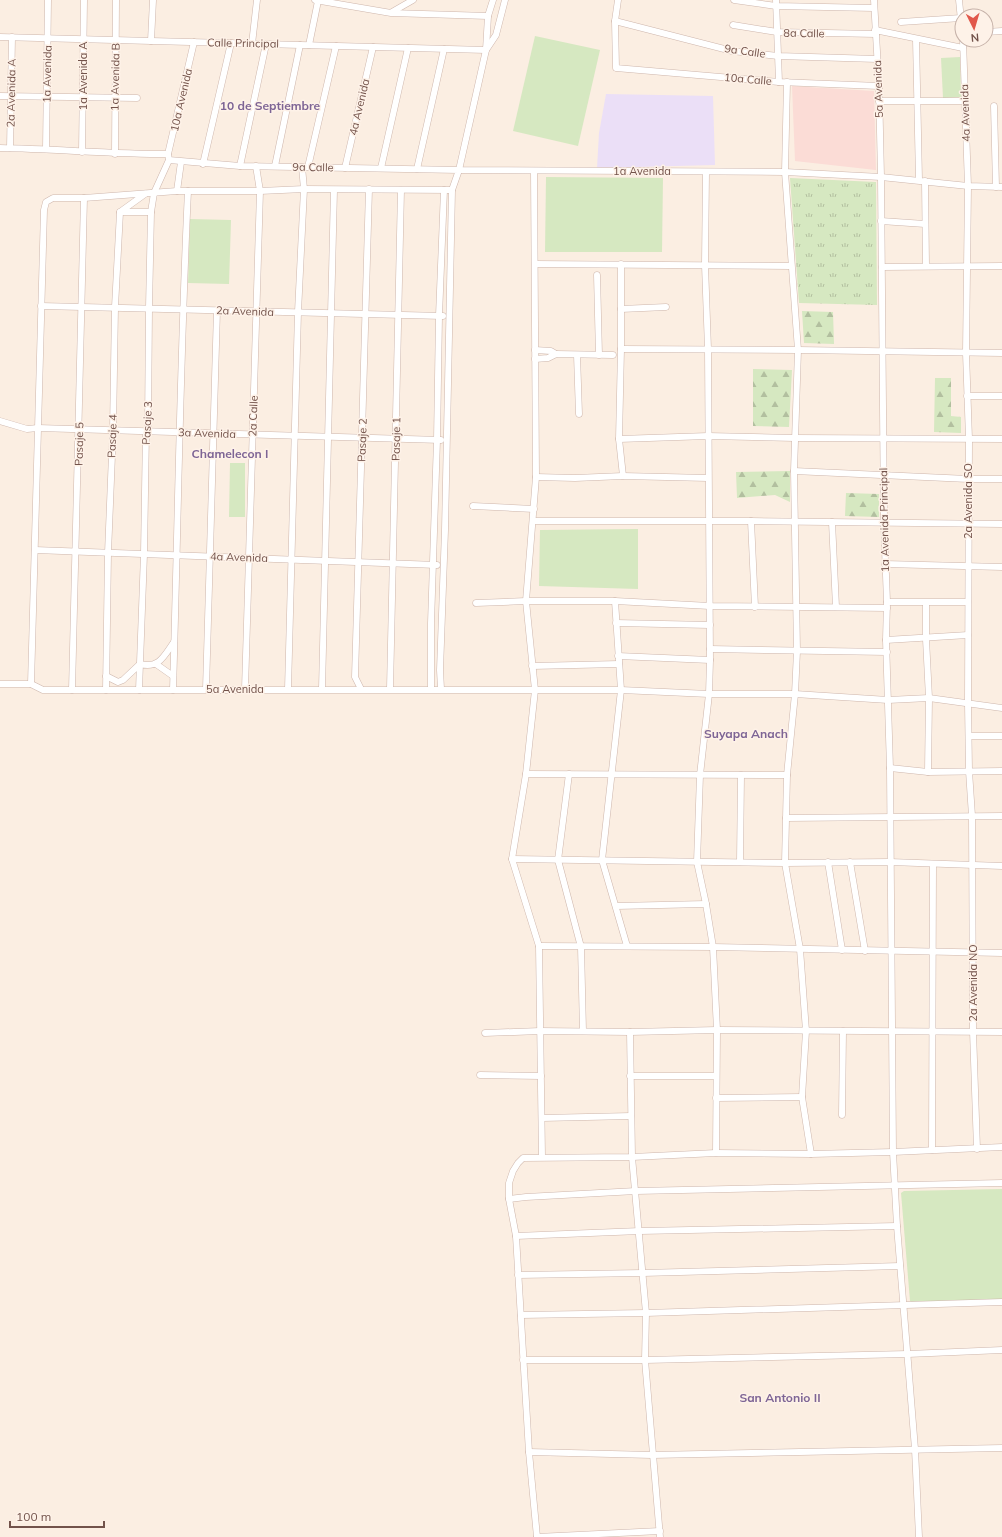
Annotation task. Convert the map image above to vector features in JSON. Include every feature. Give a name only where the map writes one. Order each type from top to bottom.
[{"type":"street","name":"1a Avenida","points":[[46,149],[48,0]]},
{"type":"street","name":"1a Avenida A","points":[[82,152],[84,0]]},
{"type":"street","name":"1a Avenida B","points":[[114,154],[116,0]]},
{"type":"street","points":[[151,41],[154,0]]},
{"type":"street","points":[[252,44],[257,0]]},
{"type":"street","points":[[315,0],[345,3],[391,13],[488,16]]},
{"type":"street","points":[[309,45],[318,0]]},
{"type":"street","points":[[391,13],[413,0]]},
{"type":"street","points":[[441,689],[440,670],[447,440],[448,316],[452,190],[459,170],[486,50],[488,16],[493,0]]},
{"type":"street","points":[[486,50],[496,35],[505,0]]},
{"type":"street","points":[[615,22],[618,0]]},
{"type":"street","points":[[734,0],[874,8]]},
{"type":"street","name":"5a Avenida","points":[[874,0],[879,86],[881,177]]},
{"type":"street","points":[[776,3],[779,82]]},
{"type":"street","points":[[901,22],[954,18]]},
{"type":"street","name":"9a Calle","points":[[615,22],[732,51],[778,56],[877,59]]},
{"type":"street","name":"10a Calle","points":[[615,22],[616,68],[779,82],[879,86]]},
{"type":"street","name":"8a Calle","points":[[733,25],[777,32],[876,32],[916,38],[954,46]]},
{"type":"street","name":"Calle Principal","points":[[0,37],[486,50]]},
{"type":"street","name":"2a Avenida A","points":[[10,148],[12,38]]},
{"type":"street","points":[[916,38],[917,101],[926,224],[926,266]]},
{"type":"street","name":"10a Avenida","points":[[168,157],[194,42]]},
{"type":"street","points":[[203,164],[231,43]]},
{"type":"street","points":[[240,166],[266,44]]},
{"type":"street","points":[[275,166],[300,45]]},
{"type":"street","points":[[288,689],[296,436],[298,312],[305,167],[336,46]]},
{"type":"street","name":"4a Avenida","points":[[345,168],[373,47]]},
{"type":"street","points":[[381,168],[408,48]]},
{"type":"street","name":"4a Avenida","points":[[963,48],[968,186]]},
{"type":"street","points":[[417,169],[444,49]]},
{"type":"street","points":[[788,82],[785,172],[798,350],[794,470],[797,651],[795,694],[787,775],[785,863],[800,949],[806,1031],[802,1097],[811,1154]]},
{"type":"street","points":[[0,96],[137,98]]},
{"type":"street","points":[[879,101],[965,101]]},
{"type":"street","points":[[994,106],[999,187]]},
{"type":"street","name":"9a Calle","points":[[0,148],[46,149],[168,157],[181,162],[240,166],[459,170]]},
{"type":"street","name":"Pasaje 3","points":[[139,690],[144,554],[146,431],[148,428],[149,402],[151,212],[154,193],[168,157]]},
{"type":"street","points":[[177,191],[181,162]]},
{"type":"street","name":"2a Calle","points":[[245,689],[260,191],[256,166]]},
{"type":"street","name":"1a Avenida","points":[[459,170],[785,172],[881,177],[968,186],[999,187]]},
{"type":"street","points":[[534,170],[536,477],[526,601],[535,690],[526,774],[512,859],[538,946],[542,1157]]},
{"type":"street","points":[[706,172],[705,265],[708,349],[710,660],[709,694],[700,775],[697,862],[713,947],[717,1030],[716,1154]]},
{"type":"street","name":"1a Avenida Principal","points":[[881,177],[884,522],[890,768],[893,1152],[894,1186],[915,1449],[919,1537]]},
{"type":"street","name":"2a Avenida SO","points":[[968,186],[966,353],[969,439],[968,703],[969,771],[972,816]]},
{"type":"street","points":[[31,684],[41,306],[44,210],[46,202],[53,198],[84,198],[177,191],[260,191],[304,189],[452,190]]},
{"type":"street","name":"Pasaje 2","points":[[361,689],[355,677],[369,189]]},
{"type":"street","points":[[322,689],[334,190]]},
{"type":"street","name":"Pasaje 1","points":[[390,689],[401,190]]},
{"type":"street","points":[[431,689],[439,316],[444,190]]},
{"type":"street","points":[[172,690],[177,555],[180,369],[188,191]]},
{"type":"street","points":[[120,212],[145,194]]},
{"type":"street","name":"Pasaje 5","points":[[72,690],[84,198]]},
{"type":"street","points":[[120,212],[151,212]]},
{"type":"street","name":"Pasaje 4","points":[[106,690],[108,553],[113,430],[115,308],[120,212]]},
{"type":"street","points":[[881,221],[926,224]]},
{"type":"street","points":[[535,264],[791,266]]},
{"type":"street","points":[[620,264],[622,349],[619,439],[623,476]]},
{"type":"street","points":[[882,267],[1002,266]]},
{"type":"street","points":[[597,275],[599,355]]},
{"type":"street","name":"2a Avenida","points":[[41,306],[448,316]]},
{"type":"street","points":[[621,309],[666,307]]},
{"type":"street","points":[[206,690],[218,310]]},
{"type":"street","points":[[622,349],[1002,353]]},
{"type":"street","points":[[535,350],[551,350],[556,354]]},
{"type":"street","points":[[535,359],[548,358],[556,354],[613,355]]},
{"type":"street","points":[[577,355],[579,414]]},
{"type":"street","points":[[967,396],[1002,396]]},
{"type":"street","name":"3a Avenida","points":[[0,421],[27,429],[79,429],[447,440]]},
{"type":"street","points":[[619,439],[708,436],[1002,439]]},
{"type":"street","points":[[794,470],[968,479],[1002,479]]},
{"type":"street","points":[[536,477],[575,478],[623,476],[708,478]]},
{"type":"street","points":[[473,506],[534,509]]},
{"type":"street","points":[[533,520],[794,521],[1002,524]]},
{"type":"street","points":[[751,521],[755,606]]},
{"type":"street","points":[[832,522],[836,607]]},
{"type":"street","name":"4a Avenida","points":[[35,550],[443,564]]},
{"type":"street","points":[[885,564],[1002,567]]},
{"type":"street","points":[[476,603],[526,601],[615,601],[710,606],[836,607],[968,602]]},
{"type":"street","points":[[615,601],[621,690],[602,860],[627,946]]},
{"type":"street","points":[[926,603],[929,698],[928,772]]},
{"type":"street","points":[[616,623],[710,625]]},
{"type":"street","points":[[886,640],[968,635]]},
{"type":"street","points":[[106,676],[118,682],[123,680],[140,664],[148,666],[156,664],[174,642]]},
{"type":"street","points":[[710,649],[887,652]]},
{"type":"street","points":[[618,656],[710,660]]},
{"type":"street","points":[[156,664],[173,676]]},
{"type":"street","points":[[532,666],[619,664]]},
{"type":"street","name":"5a Avenida","points":[[0,684],[31,684],[43,690],[441,689],[621,690],[709,694],[795,694],[888,700],[929,698],[1002,708]]},
{"type":"street","points":[[969,736],[1002,736]]},
{"type":"street","points":[[890,768],[928,772],[1002,771]]},
{"type":"street","points":[[526,774],[787,775]]},
{"type":"street","points":[[569,774],[558,860],[581,946],[583,1031]]},
{"type":"street","points":[[740,862],[741,775]]},
{"type":"street","name":"2a Avenida NO","points":[[972,816],[973,1031],[977,1149]]},
{"type":"street","points":[[786,818],[1002,816]]},
{"type":"street","points":[[512,859],[785,863],[890,862],[1002,866]]},
{"type":"street","points":[[828,862],[842,950]]},
{"type":"street","points":[[850,862],[865,951]]},
{"type":"street","points":[[932,1150],[933,864]]},
{"type":"street","points":[[616,906],[706,904]]},
{"type":"street","points":[[538,946],[713,947],[1002,953]]},
{"type":"street","points":[[485,1033],[540,1031],[630,1032],[717,1030],[891,1030],[1002,1032]]},
{"type":"street","points":[[842,1115],[843,1031]]},
{"type":"street","points":[[630,1032],[632,1157],[640,1231],[646,1313],[645,1360],[660,1534],[537,1537],[529,1452],[516,1236],[509,1199],[510,1183],[513,1171],[523,1158],[632,1157],[716,1154],[811,1154],[1002,1148]]},
{"type":"street","points":[[480,1075],[541,1076]]},
{"type":"street","points":[[630,1076],[716,1076]]},
{"type":"street","points":[[716,1098],[802,1097]]},
{"type":"street","points":[[542,1118],[631,1116]]},
{"type":"street","points":[[509,1199],[636,1192],[1002,1183]]},
{"type":"street","points":[[516,1236],[640,1231],[897,1226]]},
{"type":"street","points":[[518,1275],[900,1266]]},
{"type":"street","points":[[521,1315],[646,1313],[1002,1302]]},
{"type":"street","points":[[523,1360],[645,1360],[908,1354],[1002,1350]]},
{"type":"street","points":[[529,1452],[652,1455],[1002,1448]]},
{"type":"shaded area","points":[[792,86],[874,91],[876,170],[795,161]]},
{"type":"shaded area","points":[[606,94],[713,96],[715,165],[597,168],[599,133]]},
{"type":"green space","points":[[535,36],[600,50],[578,146],[513,131]]},
{"type":"green space","points":[[960,57],[961,97],[943,98],[941,58]]},
{"type":"green space","points":[[546,177],[663,178],[662,252],[545,252]]},
{"type":"green space","points":[[790,178],[876,182],[877,305],[799,303]]},
{"type":"green space","points":[[190,219],[231,220],[229,284],[188,283]]},
{"type":"green space","points":[[802,311],[833,312],[834,344],[804,343]]},
{"type":"green space","points":[[753,369],[792,370],[789,427],[753,426]]},
{"type":"green space","points":[[935,378],[951,378],[951,416],[961,417],[961,433],[934,432]]},
{"type":"green space","points":[[230,463],[245,463],[245,517],[229,517]]},
{"type":"green space","points":[[790,471],[790,502],[775,495],[737,498],[736,472]]},
{"type":"green space","points":[[846,493],[879,494],[879,517],[845,516]]},
{"type":"green space","points":[[638,529],[638,589],[539,586],[540,530]]},
{"type":"green space","points":[[1002,1189],[1002,1300],[913,1303],[910,1301],[901,1193],[904,1191]]},
{"type":"district","name":"10 de Septiembre","points":[[270,106]]},
{"type":"district","name":"Chamelecon I","points":[[230,454]]},
{"type":"district","name":"Suyapa Anach","points":[[746,734]]},
{"type":"district","name":"San Antonio II","points":[[780,1398]]}]
